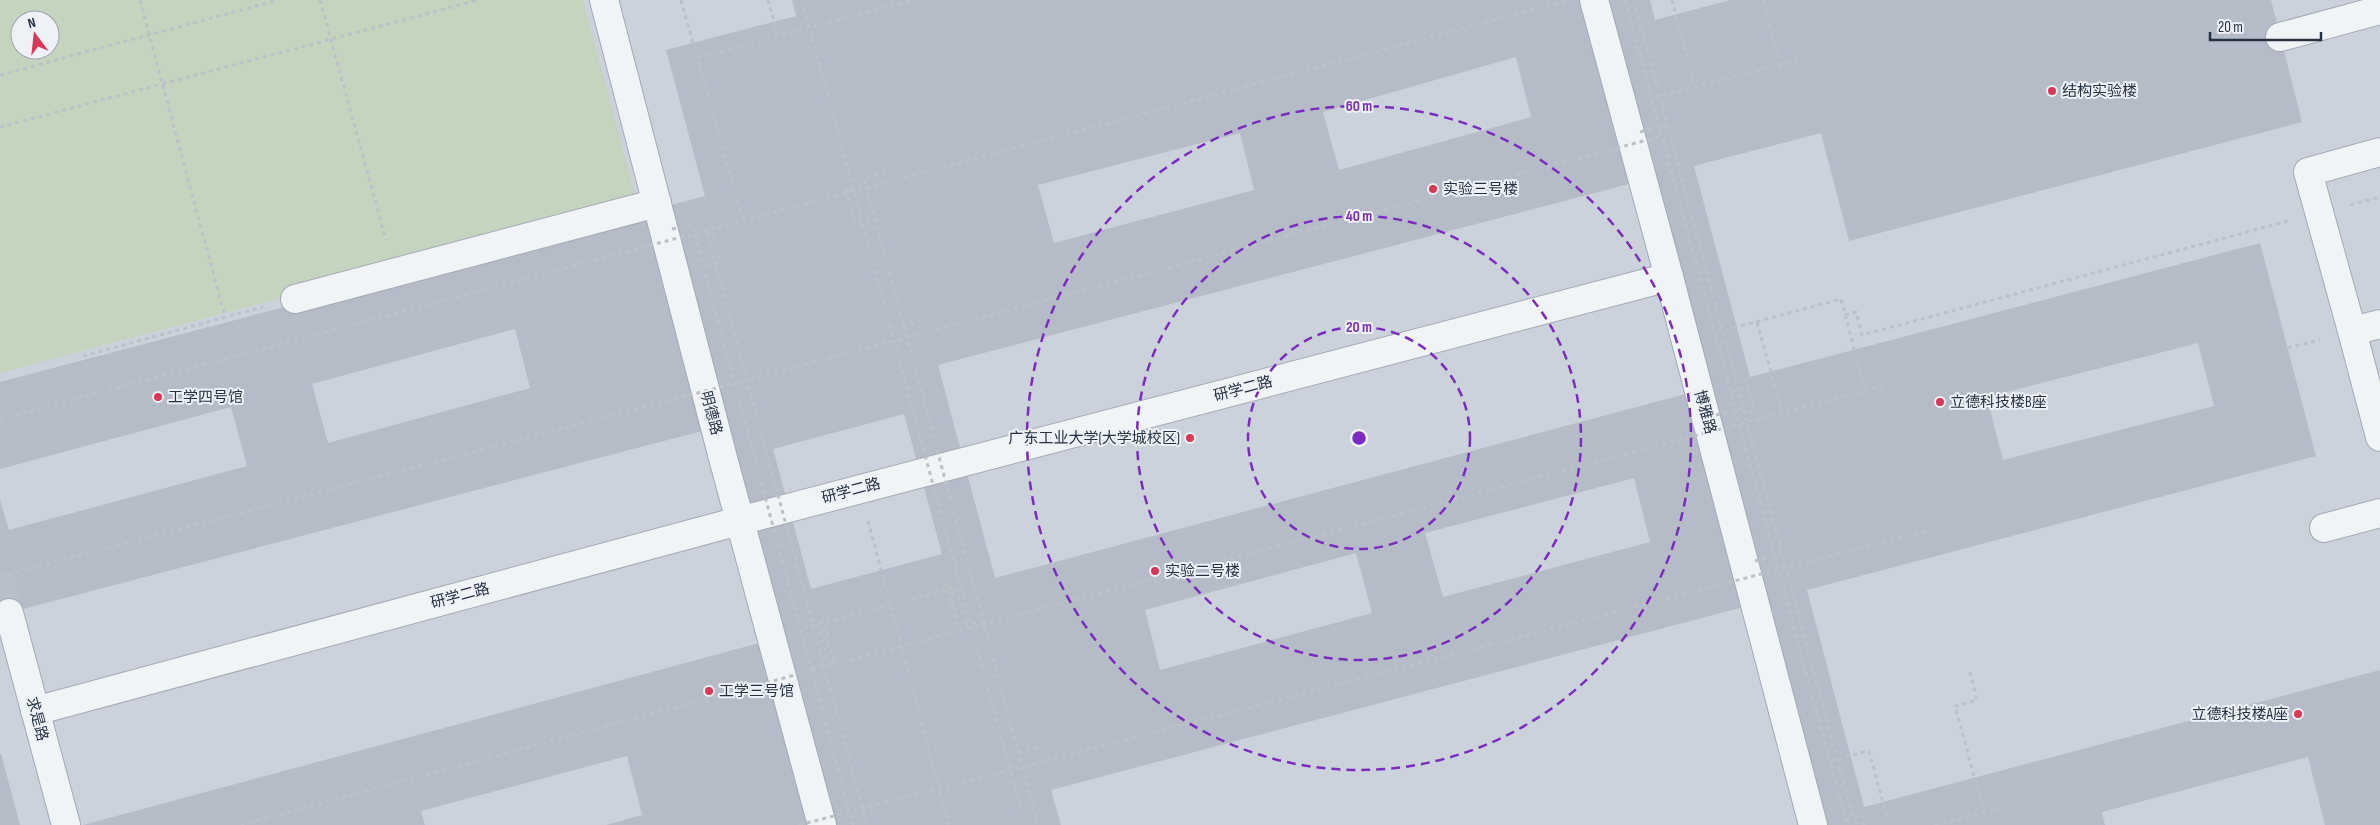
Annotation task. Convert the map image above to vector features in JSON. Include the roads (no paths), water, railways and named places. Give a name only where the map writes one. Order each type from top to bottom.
[{"type":"lane","name":"明德路","points":[[604,0],[739,521],[822,825]]},
{"type":"lane","name":"博雅路","points":[[1594,0],[1813,825]]},
{"type":"lane","points":[[2280,37],[2380,10]]},
{"type":"lane","points":[[2380,152],[2308,172],[2380,437]]},
{"type":"lane","points":[[296,299],[657,203]]},
{"type":"lane","name":"研学二路","points":[[35,711],[739,521],[1669,277]]},
{"type":"lane","points":[[2352,331],[2380,324]]},
{"type":"lane","points":[[2324,528],[2380,513]]},
{"type":"lane","name":"求是路","points":[[9,613],[66,825]]},
{"type":"tunnel","points":[[0,577],[9,613]]},
{"type":"place","name":"结构实验楼","points":[[2052,91]]},
{"type":"place","name":"实验三号楼","points":[[1433,189]]},
{"type":"place","name":"工学四号馆","points":[[158,397]]},
{"type":"place","name":"立德科技楼B座","points":[[1940,402]]},
{"type":"place","name":"广东工业大学(大学城校区)","points":[[1190,438]]},
{"type":"place","name":"实验二号楼","points":[[1155,571]]},
{"type":"place","name":"工学三号馆","points":[[709,691]]},
{"type":"place","name":"立德科技楼A座","points":[[2298,714]]}]
